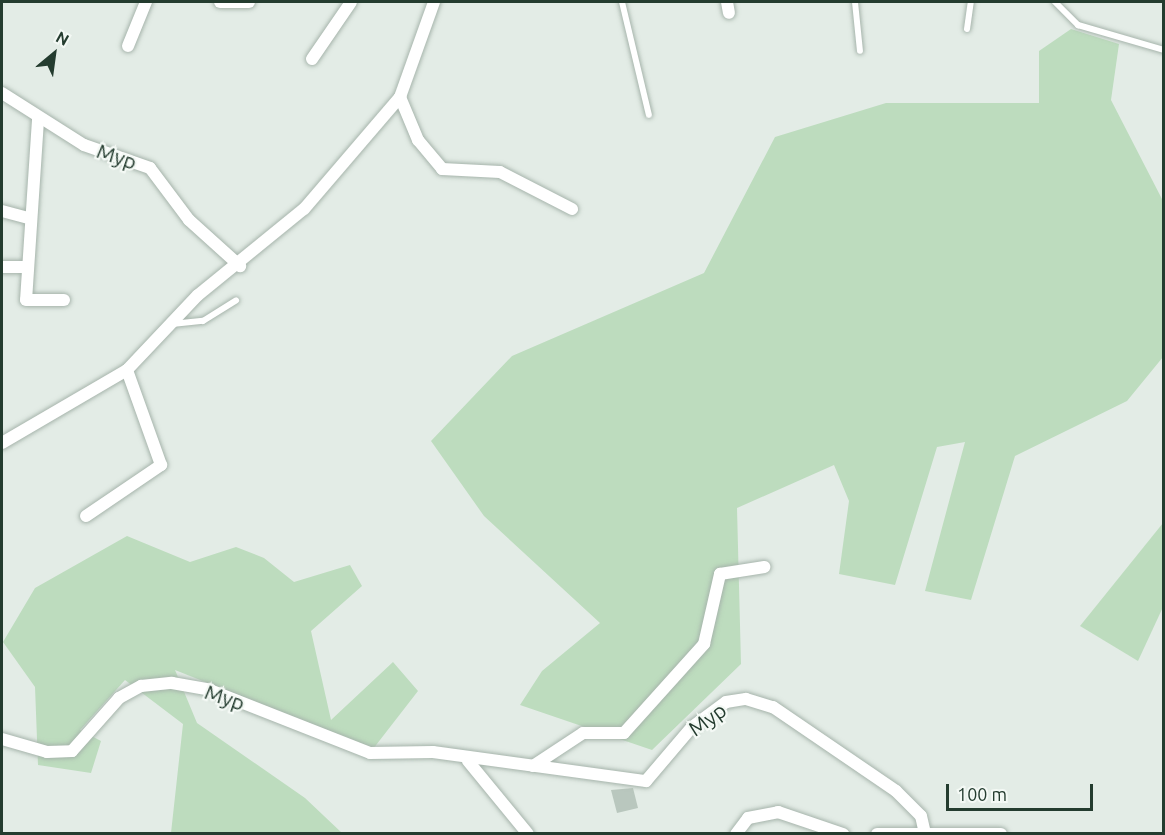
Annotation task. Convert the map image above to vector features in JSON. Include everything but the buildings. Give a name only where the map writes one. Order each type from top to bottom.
[{"type":"street","points":[[128,46],[146,2]]},
{"type":"street","points":[[220,2],[249,2]]},
{"type":"street","points":[[312,59],[351,2]]},
{"type":"street","points":[[2,443],[127,370],[198,295],[240,266],[304,208],[400,97],[433,2]]},
{"type":"street","name":"Мур","points":[[2,93],[38,120],[84,145],[150,168],[189,220],[240,266]]},
{"type":"street","points":[[400,97],[418,140],[442,169],[500,172],[572,209]]},
{"type":"street","points":[[38,120],[26,300],[64,300]]},
{"type":"street","points":[[2,211],[31,219]]},
{"type":"street","points":[[2,267],[27,267]]},
{"type":"street","points":[[86,516],[160,465],[127,370]]},
{"type":"street","points":[[533,766],[583,733],[624,733],[704,644],[720,574],[764,567]]},
{"type":"street","name":"Мур","points":[[2,739],[47,752],[72,751],[119,698],[141,687],[172,684],[210,690],[370,753],[434,752],[468,761],[533,766],[646,781],[692,727],[726,702],[746,699],[773,707],[897,791],[921,816],[925,833]]},
{"type":"street","points":[[468,761],[528,834]]},
{"type":"street","points":[[736,834],[748,819],[778,812],[843,834]]},
{"type":"street","points":[[877,834],[1001,834]]},
{"type":"lane","points":[[622,2],[649,115]]},
{"type":"lane","points":[[855,2],[860,51]]},
{"type":"lane","points":[[967,29],[971,2]]},
{"type":"lane","points":[[1055,2],[1078,25],[1164,50]]},
{"type":"lane","points":[[171,324],[203,321],[236,300]]},
{"type":"green space","points":[[1071,29],[1119,44],[1111,100],[1163,201],[1163,357],[1127,401],[1015,456],[971,600],[925,591],[965,442],[937,447],[895,585],[839,574],[849,501],[834,465],[737,508],[741,664],[652,750],[520,705],[542,671],[600,623],[484,516],[431,441],[512,356],[704,273],[775,137],[886,103],[1039,103],[1039,51]]},
{"type":"green space","points":[[1163,523],[1163,607],[1138,661],[1080,626]]},
{"type":"green space","points":[[127,536],[190,562],[236,547],[264,558],[294,582],[350,565],[362,586],[311,631],[331,720],[393,662],[418,691],[373,749],[175,670],[197,723],[305,798],[342,833],[171,833],[183,724],[125,680],[80,730],[101,741],[91,773],[38,765],[35,687],[3,642],[35,588]]}]
